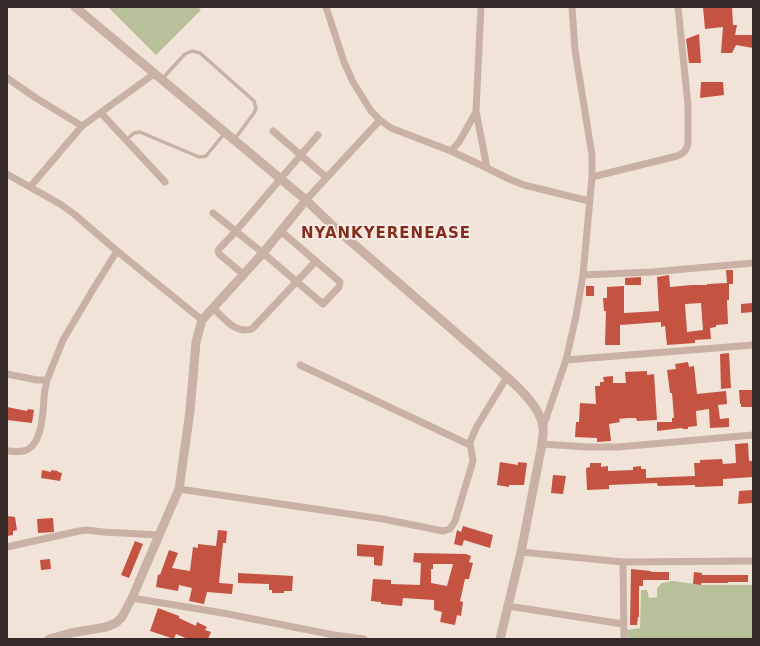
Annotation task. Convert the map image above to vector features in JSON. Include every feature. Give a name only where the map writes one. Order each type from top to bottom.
[{"type":"street","points":[[75,7],[306,200],[334,227],[507,377],[534,405],[543,428]]},
{"type":"street","points":[[326,7],[344,62],[353,82],[371,111],[380,120],[391,128],[451,151],[524,185],[589,201]]},
{"type":"street","points":[[481,7],[476,111],[487,168]]},
{"type":"street","points":[[500,639],[521,552],[542,444],[543,428],[566,360],[583,275],[592,177],[592,155],[577,63],[572,7]]},
{"type":"street","points":[[592,177],[677,156],[685,152],[688,144],[688,105],[678,7]]},
{"type":"street","points":[[30,187],[82,126],[154,74]]},
{"type":"street","points":[[7,78],[36,98],[82,126]]},
{"type":"street","points":[[451,151],[459,142],[476,111]]},
{"type":"street","points":[[101,112],[165,182]]},
{"type":"street","points":[[49,639],[71,633],[106,627],[116,623],[122,617],[132,598],[179,489],[190,411],[196,342],[202,320],[282,232],[306,200],[326,177],[380,120]]},
{"type":"street","points":[[273,131],[326,177]]},
{"type":"street","points":[[243,274],[219,254],[218,251],[318,134]]},
{"type":"street","points":[[7,174],[65,208],[202,320]]},
{"type":"street","points":[[213,213],[323,304],[339,287],[340,282],[282,232]]},
{"type":"street","points":[[7,450],[24,451],[33,445],[38,437],[44,410],[44,397],[47,380],[63,340],[117,251]]},
{"type":"street","points":[[213,308],[235,328],[241,330],[252,329],[316,261]]},
{"type":"street","points":[[583,275],[652,272],[753,263]]},
{"type":"street","points":[[566,360],[753,345]]},
{"type":"street","points":[[300,365],[470,445]]},
{"type":"street","points":[[7,374],[37,380],[47,380]]},
{"type":"street","points":[[179,489],[383,519],[442,531],[450,529],[465,490],[473,460],[473,452],[470,442],[477,426],[507,377]]},
{"type":"street","points":[[542,444],[618,447],[753,435]]},
{"type":"street","points":[[7,547],[78,530],[159,535]]},
{"type":"street","points":[[521,552],[623,562],[753,561]]},
{"type":"street","points":[[623,562],[624,639]]},
{"type":"street","points":[[132,598],[308,631],[364,639]]},
{"type":"street","points":[[508,606],[623,624]]},
{"type":"lane","points":[[162,79],[185,54],[192,51],[200,53],[254,100],[256,108],[254,113],[234,140]]},
{"type":"lane","points":[[126,140],[134,133],[140,132],[199,157],[206,156],[225,133]]},
{"type":"green space","points":[[108,7],[198,7],[201,10],[156,55]]},
{"type":"green space","points":[[673,581],[701,585],[753,585],[753,639],[628,639],[627,630],[640,628],[641,590],[647,590],[649,598],[657,597],[657,588],[662,583]]},
{"type":"building","points":[[703,7],[732,7],[733,25],[737,25],[735,35],[753,35],[753,48],[736,45],[732,53],[721,53],[723,27],[705,29]]},
{"type":"building","points":[[699,34],[701,63],[689,63],[686,39]]},
{"type":"building","points":[[701,82],[723,82],[724,95],[700,98]]},
{"type":"building","points":[[726,270],[733,270],[733,284],[729,284],[729,300],[727,300],[728,324],[716,325],[716,327],[710,328],[711,339],[695,340],[695,343],[667,345],[665,326],[661,327],[661,322],[620,325],[620,345],[605,345],[606,311],[604,311],[603,298],[607,298],[607,287],[624,286],[624,313],[659,311],[657,277],[669,275],[670,287],[727,283]],"holes":[[[701,303],[703,330],[687,332],[685,304]]]},
{"type":"building","points":[[641,277],[641,285],[625,285],[625,278]]},
{"type":"building","points":[[586,286],[594,286],[594,296],[586,296]]},
{"type":"building","points":[[753,303],[753,312],[741,313],[741,304]]},
{"type":"building","points":[[729,353],[731,388],[721,389],[720,354]]},
{"type":"building","points":[[688,362],[689,367],[694,366],[697,394],[726,391],[727,404],[718,405],[720,419],[729,418],[729,427],[710,428],[709,409],[696,411],[697,426],[688,427],[688,429],[682,428],[657,431],[657,422],[672,422],[672,418],[674,418],[672,393],[670,393],[667,370],[676,369],[675,364]]},
{"type":"building","points":[[647,371],[647,375],[654,374],[657,420],[637,421],[636,418],[619,419],[620,422],[609,424],[611,441],[597,442],[597,438],[575,437],[576,422],[579,422],[580,403],[596,404],[595,386],[600,386],[600,382],[604,382],[603,377],[613,376],[613,383],[626,383],[625,372]]},
{"type":"building","points":[[739,390],[753,390],[753,407],[741,407]]},
{"type":"building","points":[[7,407],[27,411],[28,409],[34,410],[32,423],[7,420]]},
{"type":"building","points":[[748,443],[749,461],[753,461],[753,477],[723,479],[723,486],[658,486],[657,483],[609,485],[609,489],[587,490],[586,468],[590,467],[590,463],[601,463],[601,467],[608,466],[608,471],[633,470],[633,467],[641,466],[641,469],[646,469],[646,478],[695,476],[694,463],[700,463],[700,460],[722,459],[723,464],[736,463],[735,444]]},
{"type":"building","points":[[500,462],[518,465],[518,462],[527,463],[524,485],[509,485],[509,487],[497,485]]},
{"type":"building","points":[[42,470],[51,472],[51,470],[58,471],[62,473],[60,481],[41,478]]},
{"type":"building","points":[[553,475],[566,476],[563,494],[551,493]]},
{"type":"building","points":[[753,490],[753,503],[738,504],[739,491]]},
{"type":"building","points":[[7,516],[15,517],[17,530],[13,531],[13,535],[7,536]]},
{"type":"building","points":[[53,518],[54,532],[38,533],[37,519]]},
{"type":"building","points":[[463,526],[493,535],[490,548],[464,540],[462,546],[454,544],[457,530],[461,532]]},
{"type":"building","points":[[218,530],[227,531],[226,543],[223,543],[219,583],[233,584],[232,594],[207,592],[204,604],[189,601],[192,588],[179,585],[178,591],[156,587],[158,574],[160,575],[169,550],[178,553],[172,568],[190,571],[193,547],[198,548],[198,544],[216,546]]},
{"type":"building","points":[[135,541],[143,544],[129,578],[121,575]]},
{"type":"building","points":[[357,544],[384,546],[382,566],[374,565],[374,557],[357,556]]},
{"type":"building","points":[[414,553],[466,554],[471,556],[469,562],[473,563],[469,579],[465,579],[460,601],[463,602],[461,616],[457,615],[455,625],[440,622],[442,612],[434,610],[434,600],[403,598],[402,606],[381,604],[381,602],[371,601],[373,579],[391,580],[391,584],[420,585],[421,563],[413,562]],"holes":[[[433,564],[453,564],[447,586],[431,583],[431,569],[433,569]]]},
{"type":"building","points":[[50,559],[51,569],[41,570],[40,560]]},
{"type":"building","points":[[631,569],[651,572],[669,572],[669,580],[643,580],[643,586],[639,586],[639,617],[637,625],[630,625]]},
{"type":"building","points":[[694,572],[702,573],[702,575],[748,575],[748,582],[701,583],[701,585],[693,584]]},
{"type":"building","points":[[238,573],[293,576],[292,591],[272,593],[272,590],[269,590],[269,584],[238,583]]},
{"type":"building","points":[[158,608],[179,616],[179,618],[196,626],[197,622],[207,627],[205,630],[211,632],[208,639],[188,639],[176,634],[174,639],[150,631]]},
{"type":"district","name":"NYANKYERENEASE","points":[[386,234]]}]
